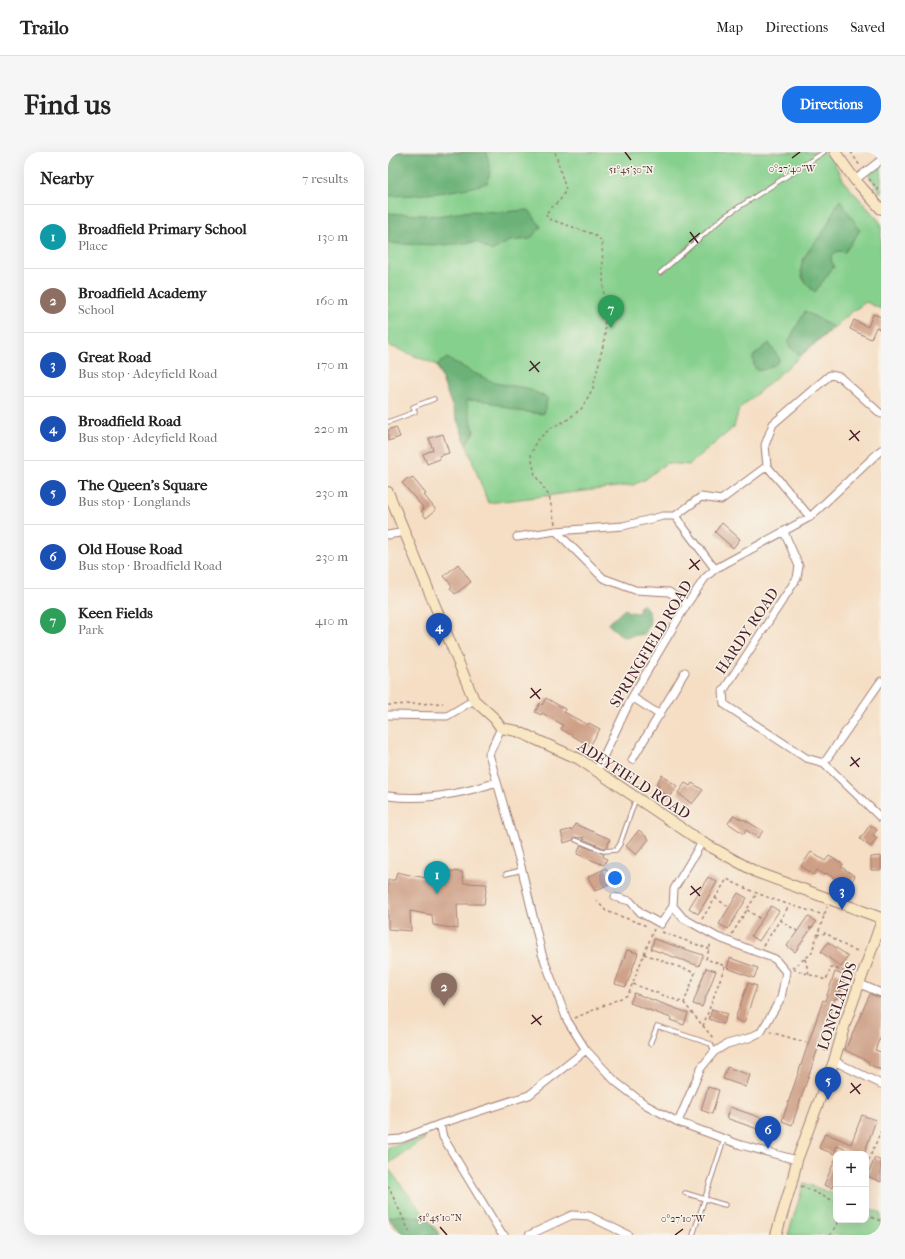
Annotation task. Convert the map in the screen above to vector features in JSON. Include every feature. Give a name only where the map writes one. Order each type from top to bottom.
[{"type":"street","points":[[834,152],[855,180],[881,209]]},
{"type":"street","points":[[855,180],[881,160]]},
{"type":"street","points":[[810,517],[767,466],[765,445],[773,424],[830,375],[840,377],[881,414]]},
{"type":"street","name":"SPRINGFIELD ROAD","points":[[597,770],[632,698],[687,604],[705,578],[715,569],[810,517],[881,450]]},
{"type":"street","points":[[517,537],[556,531],[623,526],[663,516],[675,516],[701,497],[721,500],[767,466]]},
{"type":"street","points":[[388,492],[474,700],[494,718],[501,728],[489,754],[522,870],[542,954],[568,1022],[586,1050],[616,1082],[646,1105],[678,1122],[724,1139],[797,1160]]},
{"type":"street","points":[[675,516],[715,569]]},
{"type":"street","points":[[556,531],[603,578],[635,590],[669,592],[687,604]]},
{"type":"street","points":[[388,535],[405,532]]},
{"type":"street","name":"HARDY ROAD","points":[[784,532],[799,566],[798,578],[723,691],[724,704],[806,758],[824,763]]},
{"type":"street","points":[[632,760],[685,672]]},
{"type":"street","points":[[881,681],[824,763],[881,818]]},
{"type":"street","points":[[632,698],[660,715]]},
{"type":"street","points":[[388,715],[447,716],[474,700]]},
{"type":"street","name":"ADEYFIELD ROAD","points":[[501,728],[518,731],[579,759],[702,842],[756,872],[881,918]]},
{"type":"street","points":[[388,796],[443,796],[480,788],[497,782]]},
{"type":"street","points":[[615,897],[630,901],[655,925],[661,924],[673,906],[674,889],[702,842]]},
{"type":"street","points":[[673,906],[683,918],[698,926],[728,941],[775,959],[786,972],[781,998],[764,1028],[761,1032],[749,1038],[727,1044],[714,1052],[701,1068],[678,1122]]},
{"type":"street","name":"LONGLANDS","points":[[776,1235],[797,1160],[834,1061],[881,923]]},
{"type":"street","points":[[861,981],[881,993]]},
{"type":"street","points":[[388,1140],[401,1139],[440,1124],[529,1095],[586,1050]]},
{"type":"street","points":[[834,1061],[881,1084]]},
{"type":"street","points":[[440,1124],[443,1137],[502,1234]]},
{"type":"street","points":[[529,1235],[572,1215],[589,1216],[628,1235]]},
{"type":"lane","points":[[660,273],[725,216],[824,152]]},
{"type":"lane","points":[[388,422],[415,412],[413,407],[434,399]]},
{"type":"lane","points":[[576,840],[603,852],[616,850],[620,844],[636,797]]},
{"type":"lane","points":[[506,874],[522,870]]},
{"type":"lane","points":[[650,1044],[658,1026],[711,1044],[714,1052]]},
{"type":"lane","points":[[693,1235],[724,1139]]},
{"type":"lane","points":[[685,1193],[725,1205]]},
{"type":"path","points":[[555,152],[566,190],[560,200],[545,214],[549,219],[593,234],[602,241],[605,337],[593,388],[582,408],[567,420],[551,428],[536,441],[531,455],[535,475],[550,496],[556,531]]},
{"type":"path","points":[[388,705],[443,703]]},
{"type":"path","points":[[698,926],[727,879],[756,894],[824,915]]},
{"type":"path","points":[[728,941],[756,894]]},
{"type":"path","points":[[715,898],[729,907]]},
{"type":"path","points":[[829,899],[811,954],[791,968],[826,980],[831,967],[861,981]]},
{"type":"path","points":[[596,900],[606,911],[655,925],[709,949]]},
{"type":"path","points":[[759,953],[790,905]]},
{"type":"path","points":[[747,910],[762,920]]},
{"type":"path","points":[[780,920],[797,932]]},
{"type":"path","points":[[568,1022],[628,995],[655,925]]},
{"type":"path","points":[[817,935],[826,933],[847,947],[869,956]]},
{"type":"path","points":[[703,1026],[725,966],[706,959],[711,942]]},
{"type":"path","points":[[644,954],[695,973],[684,1003]]},
{"type":"path","points":[[805,958],[809,974]]},
{"type":"path","points":[[633,984],[684,1003],[721,1048]]},
{"type":"path","points":[[764,1028],[767,1031],[808,1043]]},
{"type":"path","points":[[869,1159],[881,1131]]},
{"type":"path","points":[[792,1182],[833,1201]]},
{"type":"path","points":[[388,1186],[411,1235]]},
{"type":"path","points":[[869,1215],[881,1221]]},
{"type":"path","points":[[830,1235],[838,1223]]},
{"type":"green space","points":[[388,152],[828,152],[845,183],[881,223],[881,309],[866,302],[853,311],[739,409],[734,427],[689,465],[666,463],[646,479],[633,485],[488,503],[437,365],[388,345]]},
{"type":"green space","points":[[388,152],[487,152],[490,173],[487,183],[462,189],[438,193],[388,196]]},
{"type":"green space","points":[[881,159],[881,193],[866,171]]},
{"type":"green space","points":[[840,200],[860,230],[845,252],[838,251],[833,254],[831,260],[834,266],[815,292],[806,283],[802,275],[801,267],[808,251],[826,227]]},
{"type":"green space","points":[[529,210],[541,227],[530,239],[510,241],[491,251],[477,242],[444,245],[399,244],[388,242],[388,213],[437,216],[470,211],[500,212]]},
{"type":"green space","points":[[805,311],[833,327],[800,355],[790,347],[788,342]]},
{"type":"green space","points":[[769,343],[779,358],[779,361],[769,368],[757,370],[754,366],[753,356]]},
{"type":"green space","points":[[447,358],[495,383],[526,388],[548,398],[543,414],[517,411],[487,401],[466,400],[474,432],[466,444],[437,365]]},
{"type":"green space","points":[[643,604],[648,611],[650,619],[647,630],[644,634],[623,637],[608,624],[625,609],[629,612],[639,613],[640,606]]},
{"type":"green space","points":[[426,1138],[388,1164],[388,1147]]},
{"type":"green space","points":[[388,1168],[440,1235],[404,1235],[388,1218]]},
{"type":"green space","points":[[804,1183],[833,1194],[833,1223],[869,1223],[869,1208],[881,1213],[881,1235],[788,1235]]},
{"type":"green space","points":[[399,1215],[426,1217],[440,1235],[404,1235],[388,1218]]},
{"type":"building","points":[[873,314],[881,317],[881,330],[876,327],[871,339],[850,329],[854,320],[868,327]]},
{"type":"building","points":[[396,427],[400,437],[388,441],[388,430]]},
{"type":"building","points":[[443,434],[449,453],[439,456],[440,459],[427,464],[423,454],[433,450],[429,438]]},
{"type":"building","points":[[412,477],[426,494],[424,495],[436,510],[426,518],[421,511],[424,509],[402,483],[408,478],[409,480]]},
{"type":"building","points":[[722,523],[740,539],[733,548],[715,532]]},
{"type":"building","points":[[458,564],[471,582],[455,594],[450,588],[452,586],[444,576]]},
{"type":"building","points":[[546,698],[565,709],[564,712],[588,725],[589,723],[600,729],[590,746],[561,729],[563,725],[542,713],[541,715],[535,712],[540,703],[542,705]]},
{"type":"building","points":[[662,775],[677,786],[669,797],[657,788],[659,786],[656,784]]},
{"type":"building","points":[[685,783],[690,786],[692,783],[703,790],[692,804],[678,793]]},
{"type":"building","points":[[734,815],[763,831],[758,838],[746,830],[744,834],[728,823]]},
{"type":"building","points":[[575,824],[610,839],[607,847],[604,848],[583,839],[584,837],[575,837],[573,840],[564,843],[561,832],[573,829]]},
{"type":"building","points":[[870,825],[877,830],[873,835],[877,838],[871,847],[860,839]]},
{"type":"building","points":[[639,830],[649,839],[636,855],[626,846]]},
{"type":"building","points":[[581,845],[604,854],[603,857],[607,859],[604,865],[577,854]]},
{"type":"building","points":[[811,852],[825,861],[829,856],[843,864],[841,867],[855,876],[848,887],[826,873],[824,875],[817,870],[814,875],[801,866]]},
{"type":"building","points":[[881,856],[881,870],[871,870],[871,857]]},
{"type":"building","points":[[606,868],[613,882],[595,891],[588,877]]},
{"type":"building","points":[[439,870],[462,872],[464,883],[487,884],[484,904],[457,904],[458,929],[433,925],[432,915],[410,911],[411,931],[388,929],[388,880],[395,880],[397,872],[438,880]]},
{"type":"building","points":[[708,877],[717,882],[698,914],[689,908]]},
{"type":"building","points":[[738,893],[747,898],[728,929],[719,924]]},
{"type":"building","points":[[771,906],[779,911],[759,941],[751,936]]},
{"type":"building","points":[[808,916],[816,922],[812,928],[809,928],[811,929],[795,952],[787,946]]},
{"type":"building","points":[[654,939],[703,955],[699,966],[651,949]]},
{"type":"building","points":[[828,942],[848,956],[841,967],[821,952]]},
{"type":"building","points":[[627,950],[638,953],[626,987],[615,984]]},
{"type":"building","points":[[730,958],[758,968],[754,978],[727,968]]},
{"type":"building","points":[[706,968],[716,971],[702,1007],[693,1004]]},
{"type":"building","points":[[835,972],[845,976],[837,999],[835,998],[792,1125],[782,1121],[823,1000],[825,1001]]},
{"type":"building","points":[[748,983],[757,986],[744,1023],[735,1019]]},
{"type":"building","points":[[634,993],[688,1013],[684,1025],[670,1020],[671,1018],[630,1003]]},
{"type":"building","points":[[870,994],[881,998],[881,1035],[875,1050],[881,1052],[881,1070],[845,1050]]},
{"type":"building","points":[[712,1009],[727,1014],[723,1024],[709,1019]]},
{"type":"building","points":[[727,1067],[750,1075],[746,1087],[723,1079]]},
{"type":"building","points":[[708,1087],[719,1090],[712,1114],[701,1110]]},
{"type":"building","points":[[730,1107],[776,1123],[772,1134],[726,1118]]},
{"type":"building","points":[[862,1115],[876,1120],[865,1151],[850,1151],[837,1146],[835,1151],[833,1151],[833,1154],[819,1148],[825,1133],[851,1144]]},
{"type":"building","points":[[875,1158],[881,1161],[881,1182],[869,1177],[869,1172]]},
{"type":"building","points":[[833,1165],[832,1188],[824,1185]]},
{"type":"place","name":"Keen Fields","points":[[611,328]]},
{"type":"place","name":"Broadfield Road","points":[[439,646]]},
{"type":"place","name":"Broadfield Primary School","points":[[437,894]]},
{"type":"place","name":"Great Road","points":[[842,910]]},
{"type":"place","name":"Broadfield Academy","points":[[444,1006]]},
{"type":"place","name":"The Queen's Square","points":[[828,1100]]},
{"type":"place","name":"Old House Road","points":[[768,1149]]}]
